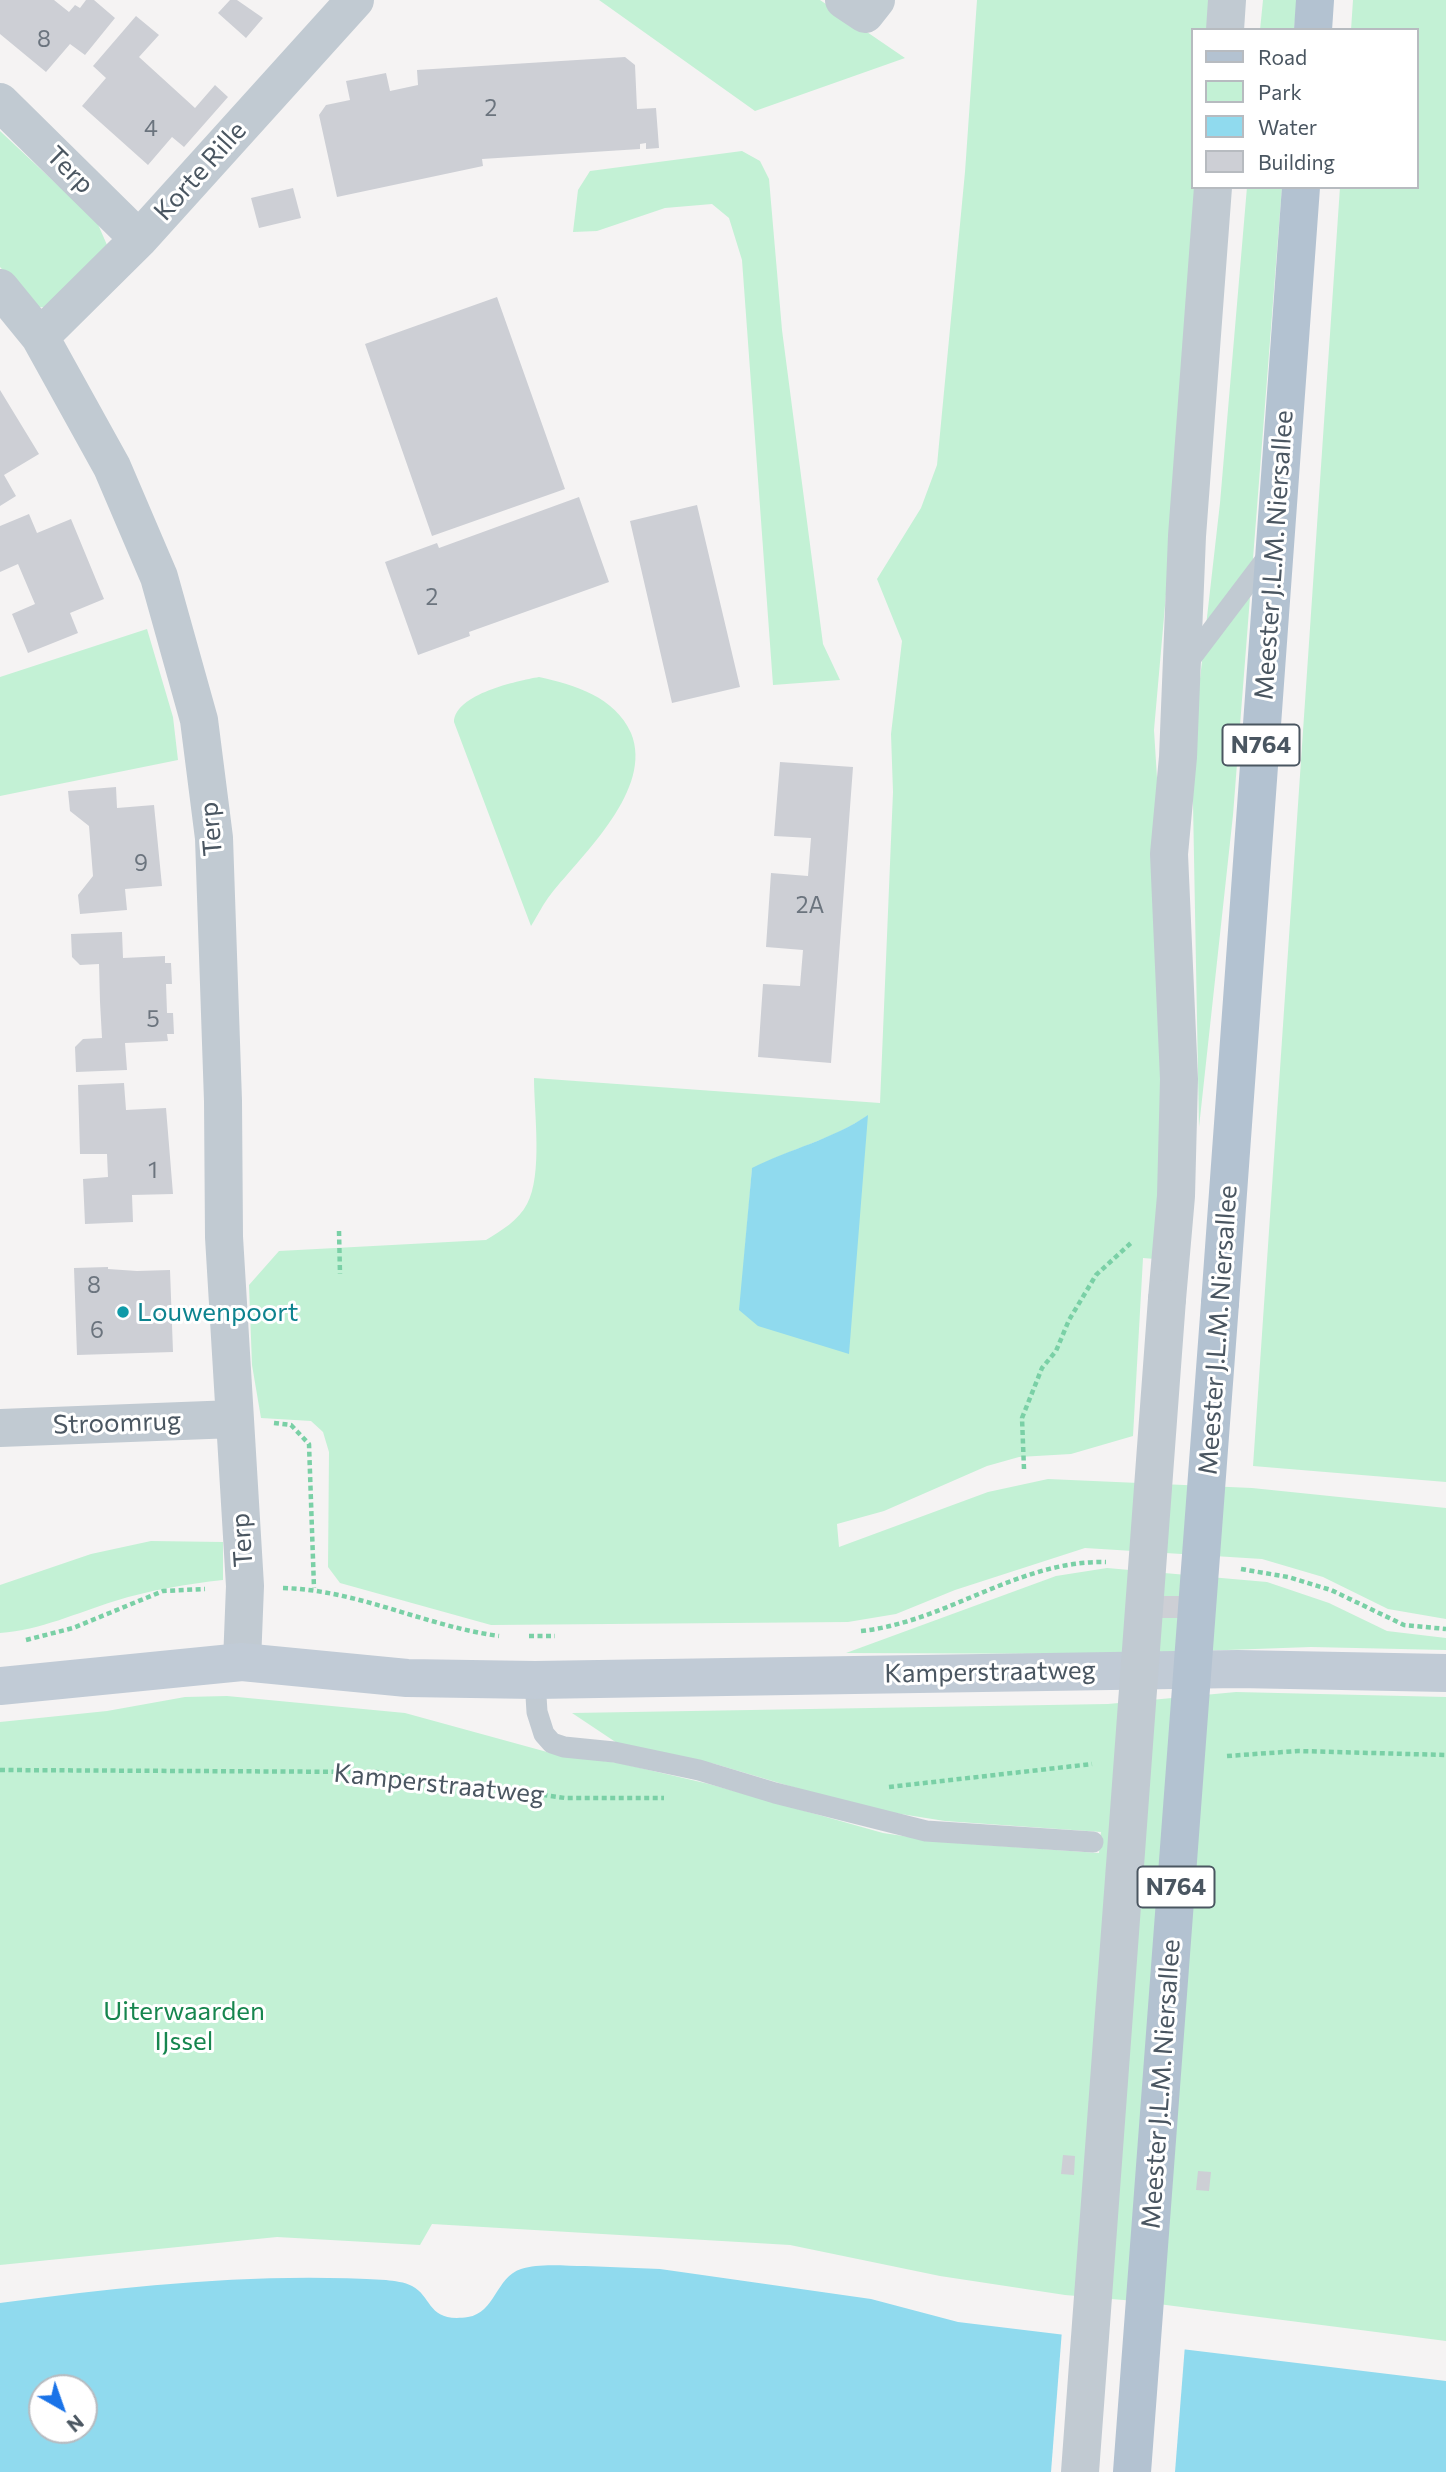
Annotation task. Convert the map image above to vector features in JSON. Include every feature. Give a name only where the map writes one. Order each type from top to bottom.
[{"type":"main road","points":[[1313,28],[1315,0]]},
{"type":"main road","name":"Meester J.L.M. Niersallee","points":[[1132,2472],[1301,189]]},
{"type":"main road","name":"Kamperstraatweg","points":[[0,1686],[36,1685],[242,1662],[407,1678],[535,1680],[1047,1670],[1446,1672]]},
{"type":"street","name":"Korte Rille","points":[[40,337],[139,239],[355,0]]},
{"type":"street","points":[[844,0],[865,14],[876,0]]},
{"type":"street","points":[[1225,28],[1227,0]]},
{"type":"street","name":"Terp","points":[[0,102],[139,239]]},
{"type":"street","name":"Meester J.L.M. Niersallee","points":[[1080,2472],[1176,1196],[1180,1079],[1169,854],[1187,536],[1213,189]]},
{"type":"street","name":"Terp","points":[[0,288],[40,337],[112,467],[159,577],[199,720],[214,838],[223,1101],[224,1237],[245,1586],[242,1662]]},
{"type":"street","name":"Stroomrug","points":[[0,1428],[234,1419]]},
{"type":"lane","points":[[1181,670],[1275,548]]},
{"type":"lane","name":"Kamperstraatweg","points":[[535,1680],[537,1712],[544,1734],[552,1743],[564,1747],[614,1752],[698,1770],[775,1793],[926,1831],[1093,1842]]},
{"type":"path","points":[[339,1231],[340,1274]]},
{"type":"path","points":[[1024,1469],[1022,1418],[1042,1368],[1056,1351],[1069,1320],[1096,1275],[1131,1243],[1136,1234]]},
{"type":"path","points":[[234,1419],[290,1425],[309,1444],[314,1588]]},
{"type":"path","points":[[849,1633],[875,1630],[914,1619],[1028,1573],[1066,1563],[1116,1562]]},
{"type":"path","points":[[1231,1569],[1288,1577],[1331,1590],[1404,1625],[1446,1629]]},
{"type":"path","points":[[537,1636],[565,1636]]},
{"type":"path","name":"Kamperstraatweg","points":[[0,1770],[376,1772],[565,1798],[672,1798]]},
{"type":"green space","points":[[599,0],[820,0],[905,58],[755,111]]},
{"type":"green space","points":[[977,0],[1211,0],[1209,28],[1190,28],[1190,189],[1198,189],[1186,368],[1154,730],[1161,842],[1161,1184],[1155,1259],[1143,1258],[1133,1436],[1071,1454],[1019,1457],[987,1466],[884,1511],[837,1524],[839,1547],[988,1492],[1048,1479],[1252,1488],[1446,1508],[1446,1619],[1388,1609],[1323,1577],[1262,1559],[1085,1548],[955,1590],[896,1614],[848,1622],[491,1625],[340,1583],[328,1567],[329,1452],[323,1432],[311,1421],[261,1418],[252,1365],[249,1285],[279,1251],[486,1240],[503,1229],[524,1210],[532,1192],[537,1143],[534,1078],[880,1103],[893,792],[891,734],[902,641],[877,579],[921,508],[937,465],[965,172]],"holes":[[[867,1116],[740,1310],[752,1169],[839,1132]]]},
{"type":"green space","points":[[1263,0],[1297,0],[1294,28],[1260,28]]},
{"type":"green space","points":[[1353,0],[1446,0],[1446,1482],[1253,1466],[1340,189],[1418,189],[1418,28],[1351,28]]},
{"type":"green space","points":[[0,131],[97,222],[107,245],[55,308],[38,307],[0,267]]},
{"type":"green space","points":[[742,151],[760,161],[769,179],[782,330],[823,644],[840,680],[773,685],[742,260],[729,218],[712,204],[665,208],[597,231],[573,232],[578,190],[590,171]]},
{"type":"green space","points":[[1247,189],[1282,189],[1233,815],[1199,1127],[1192,749],[1220,503]]},
{"type":"green space","points":[[147,629],[173,717],[178,760],[0,796],[0,677]]},
{"type":"green space","points":[[539,677],[592,694],[615,710],[631,733],[635,754],[633,776],[612,820],[551,894],[531,926],[454,722],[457,712],[465,704],[489,690]]},
{"type":"green space","points":[[151,1541],[223,1542],[223,1580],[142,1594],[44,1625],[0,1633],[0,1585],[91,1554]]},
{"type":"green space","points":[[1107,1568],[1267,1582],[1329,1603],[1387,1631],[1446,1638],[1446,1650],[1311,1647],[1115,1654],[846,1653],[1056,1576]]},
{"type":"green space","name":"Uiterwaarden IJssel","points":[[1236,1692],[1446,1697],[1446,2341],[1135,2301],[1065,2295],[940,2276],[790,2245],[432,2224],[420,2245],[277,2237],[0,2265],[0,1722],[107,1711],[185,1697],[227,1696],[405,1713],[558,1755],[619,1763],[709,1784],[883,1833],[943,1842],[1099,1853],[1101,1832],[945,1821],[888,1812],[715,1764],[617,1743],[572,1713],[1108,1704]]},
{"type":"water","points":[[868,1115],[849,1354],[758,1326],[739,1310],[752,1168],[840,1131]]},
{"type":"water","points":[[544,2265],[660,2269],[871,2299],[958,2322],[1446,2381],[1446,2472],[0,2472],[0,2303],[193,2282],[337,2278],[386,2280],[412,2286],[438,2313],[455,2318],[468,2317],[484,2309],[513,2273]]},
{"type":"pier","points":[[1062,2330],[1185,2345],[1175,2472],[1051,2472]]},
{"type":"building","points":[[0,0],[54,0],[69,12],[75,5],[80,8],[86,0],[94,0],[115,18],[85,55],[70,44],[46,72],[0,34]]},
{"type":"building","points":[[230,0],[237,0],[263,18],[246,38],[218,13]]},
{"type":"building","points":[[136,16],[159,35],[139,57],[195,108],[215,85],[228,97],[184,147],[172,137],[148,165],[82,106],[106,78],[93,66]]},
{"type":"building","points":[[625,57],[635,65],[637,109],[656,108],[659,148],[646,149],[646,143],[640,144],[640,149],[482,159],[483,166],[337,197],[319,115],[326,105],[350,100],[346,81],[386,73],[390,91],[418,85],[417,70]]},
{"type":"building","points":[[293,188],[301,218],[259,228],[251,198]]},
{"type":"building","points":[[497,297],[565,489],[432,536],[365,344]]},
{"type":"building","points":[[0,390],[39,454],[4,475],[16,496],[0,506]]},
{"type":"building","points":[[579,497],[609,582],[469,632],[470,636],[418,655],[385,562],[437,543],[439,548]]},
{"type":"building","points":[[697,505],[740,687],[672,703],[630,521]]},
{"type":"building","points":[[29,514],[37,533],[71,519],[104,599],[70,613],[78,633],[28,653],[12,614],[35,604],[18,564],[0,572],[0,526]]},
{"type":"building","points":[[780,762],[853,767],[831,1063],[758,1057],[763,984],[800,986],[803,950],[766,947],[771,873],[808,876],[811,838],[774,836]]},
{"type":"building","points":[[116,787],[117,808],[154,805],[162,886],[125,889],[127,910],[80,914],[78,895],[93,876],[89,826],[70,811],[68,791]]},
{"type":"building","points":[[122,932],[123,958],[165,956],[165,963],[171,963],[172,984],[166,984],[167,1013],[173,1013],[174,1034],[167,1034],[168,1041],[125,1043],[127,1070],[76,1072],[75,1047],[83,1039],[102,1038],[99,964],[80,965],[72,957],[71,934]]},
{"type":"building","points":[[124,1083],[126,1110],[166,1108],[173,1194],[132,1195],[133,1222],[85,1224],[83,1179],[108,1177],[107,1154],[80,1154],[78,1085]]},
{"type":"building","name":"Louwenpoort","points":[[108,1267],[137,1271],[170,1270],[173,1352],[77,1355],[74,1268]]},
{"type":"building","points":[[1145,1596],[1187,1596],[1187,1618],[1145,1618]]},
{"type":"building","points":[[1063,2155],[1075,2156],[1074,2175],[1061,2174]]},
{"type":"building","points":[[1198,2171],[1211,2172],[1209,2191],[1196,2190]]},
{"type":"place","name":"Louwenpoort","points":[[123,1312]]}]
